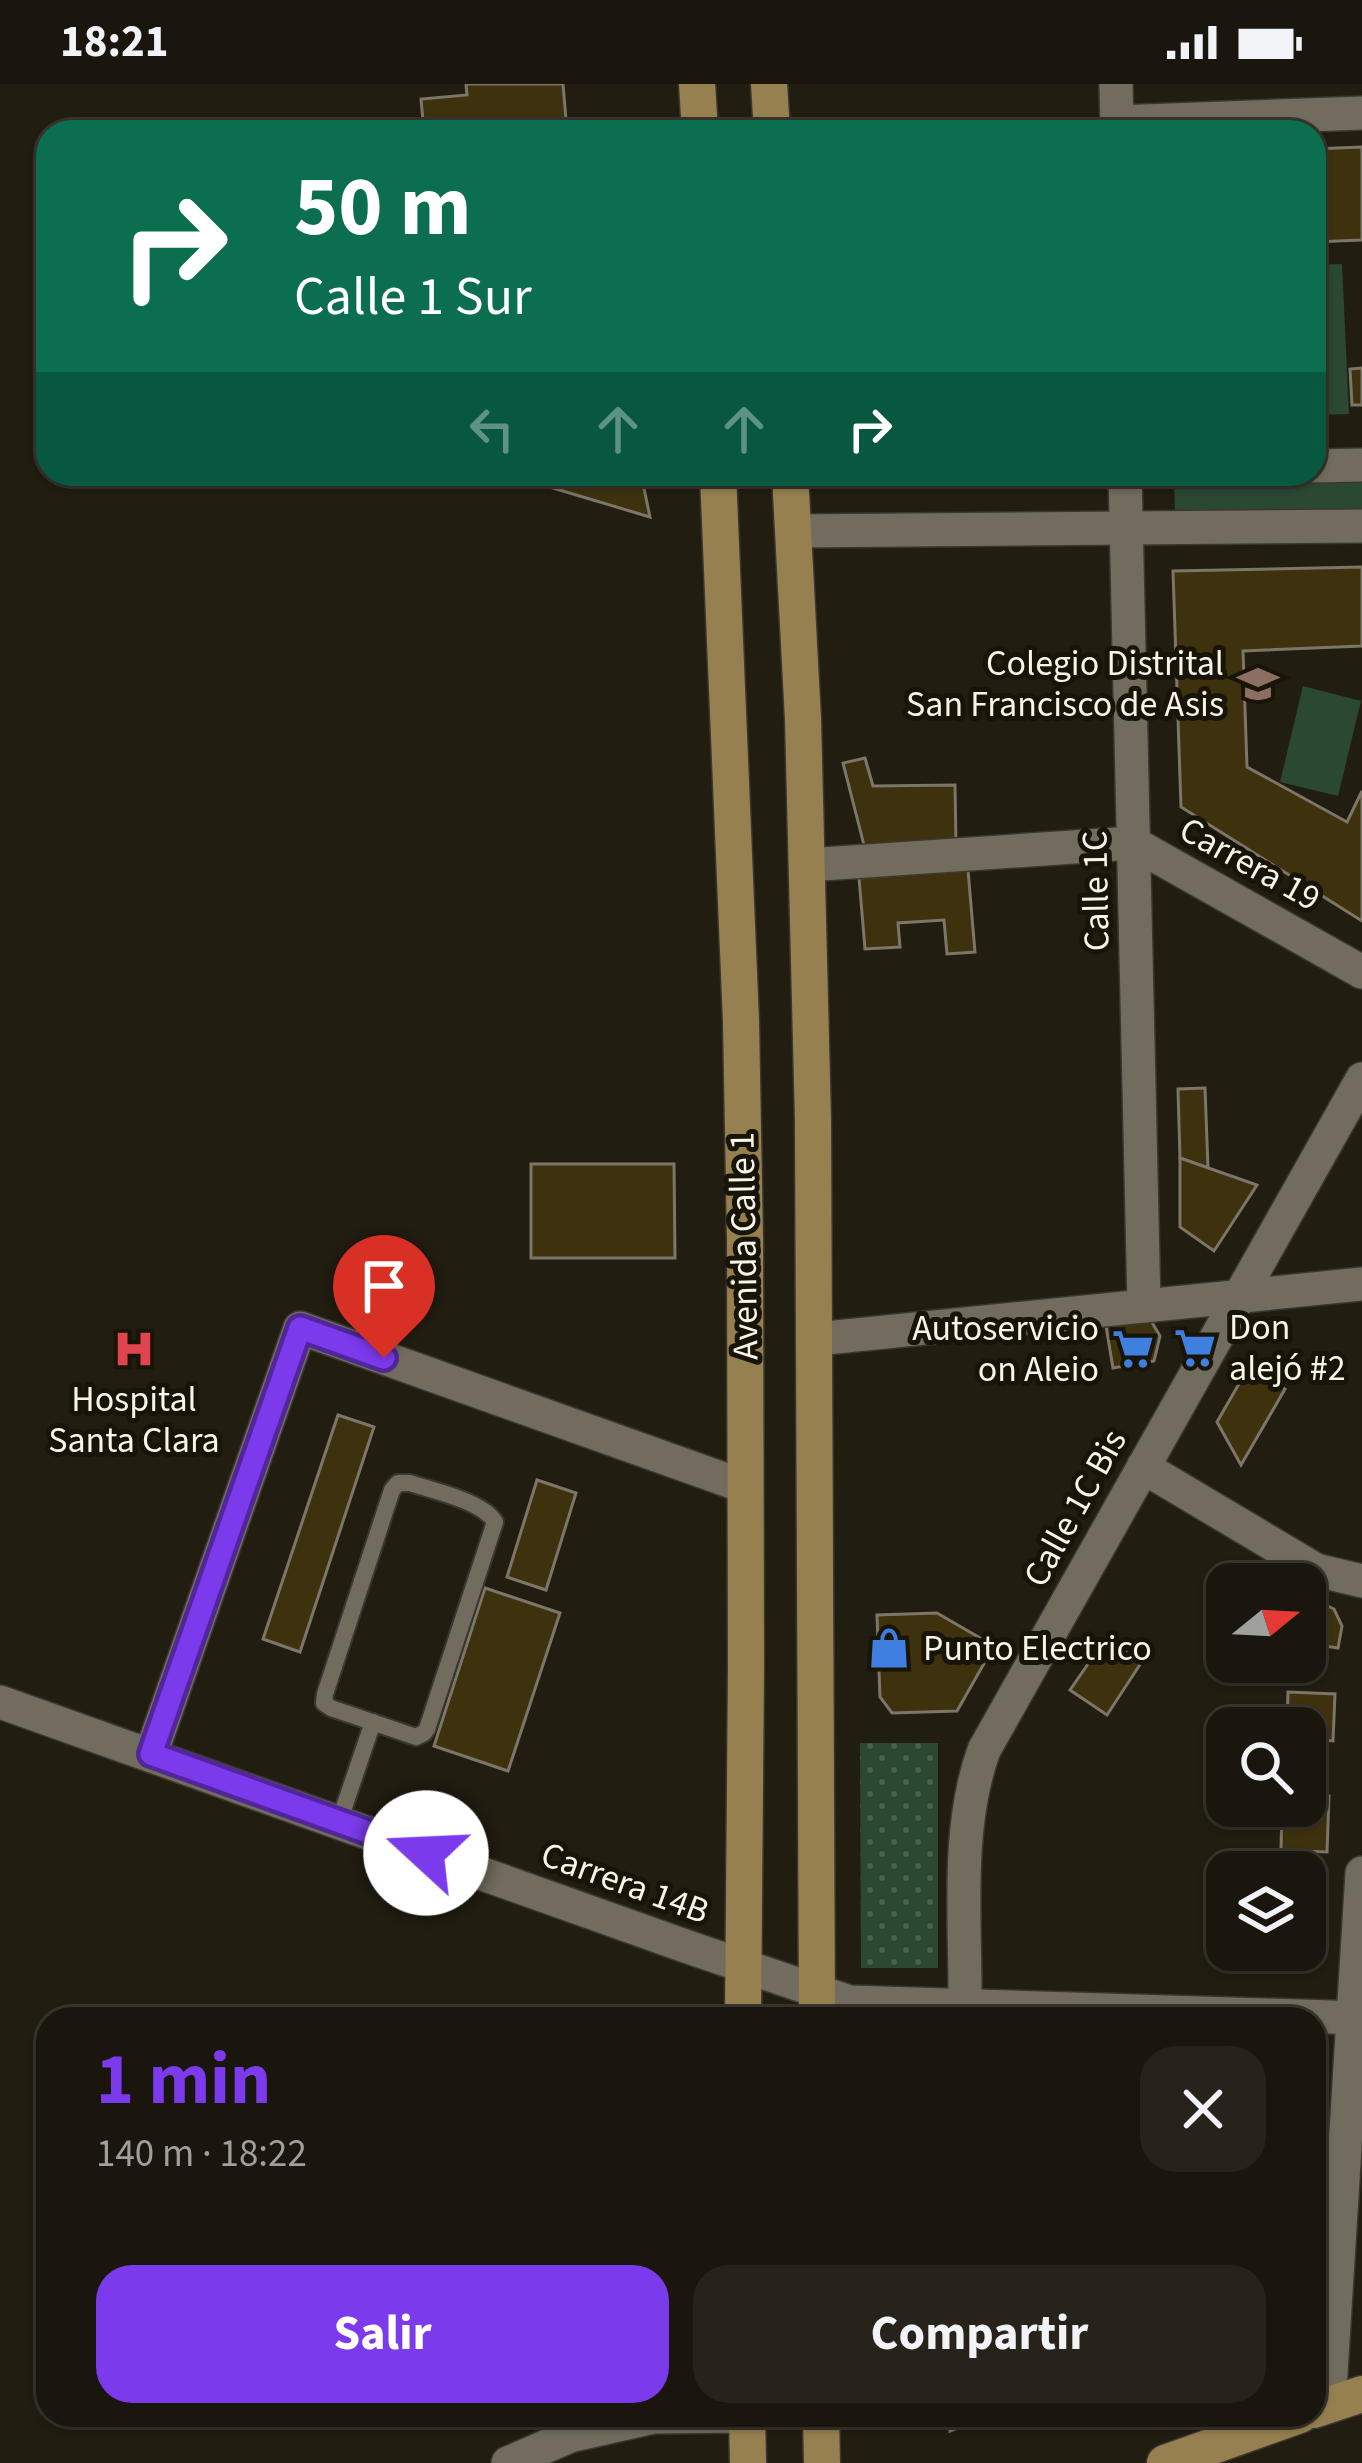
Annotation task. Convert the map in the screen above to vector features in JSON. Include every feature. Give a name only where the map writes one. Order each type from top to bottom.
[{"type":"main road","points":[[697,84],[699,120]]},
{"type":"main road","points":[[769,84],[771,120]]},
{"type":"main road","name":"Avenida Calle 1","points":[[719,486],[741,1021],[746,1487],[742,2007]]},
{"type":"main road","name":"Avenida Calle 1","points":[[791,486],[807,865],[816,1340],[817,2006]]},
{"type":"main road","points":[[747,2427],[748,2463]]},
{"type":"main road","points":[[821,2427],[822,2463]]},
{"type":"main road","points":[[1165,2463],[1267,2427]]},
{"type":"street","points":[[1117,84],[1117,120]]},
{"type":"street","points":[[1240,120],[1362,113]]},
{"type":"street","points":[[1326,466],[1362,465]]},
{"type":"street","name":"Calle 1C","points":[[1125,486],[1144,1306]]},
{"type":"street","points":[[793,531],[1362,526]]},
{"type":"street","name":"Carrera 19","points":[[807,865],[1133,843],[1362,972]]},
{"type":"street","name":"Calle 1C Bis","points":[[965,2007],[967,1839],[984,1750],[1362,1079]]},
{"type":"street","points":[[816,1340],[1362,1284]]},
{"type":"street","points":[[151,1754],[300,1328],[746,1487]]},
{"type":"street","points":[[1143,1467],[1316,1570],[1362,1581]]},
{"type":"street","name":"Carrera 14B","points":[[0,1702],[742,1965],[817,2006],[855,2002],[947,2007]]},
{"type":"street","points":[[1326,2406],[1358,2018],[1362,1873]]},
{"type":"street","name":"Carrera 14B","points":[[1326,2017],[1358,2018]]},
{"type":"street","points":[[508,2463],[570,2436],[610,2427]]},
{"type":"lane","points":[[404,1482],[482,1508],[493,1515],[494,1522],[424,1733],[416,1737],[373,1722],[327,1706],[324,1698],[392,1490],[404,1482]]},
{"type":"lane","points":[[339,1822],[373,1722]]},
{"type":"green space","points":[[1342,264],[1349,414],[1326,415],[1326,265]]},
{"type":"green space","points":[[1362,476],[1362,513],[1175,514],[1174,486],[1326,486],[1326,477]]},
{"type":"green space","points":[[1303,686],[1361,701],[1338,796],[1280,782]]},
{"type":"green space","points":[[860,1743],[938,1743],[938,1968],[861,1968]]},
{"type":"building","points":[[466,84],[563,84],[566,120],[423,120],[421,99],[467,95]]},
{"type":"building","points":[[1362,147],[1362,240],[1326,242],[1326,148]]},
{"type":"building","points":[[1362,368],[1362,405],[1352,405],[1350,369]]},
{"type":"building","points":[[546,486],[644,486],[650,517]]},
{"type":"building","points":[[1362,567],[1362,646],[1243,651],[1247,767],[1347,822],[1362,791],[1362,921],[1181,807],[1173,571]]},
{"type":"building","points":[[865,758],[873,786],[955,785],[956,844],[864,845],[843,763]]},
{"type":"building","points":[[968,870],[975,952],[947,954],[944,920],[898,923],[900,947],[865,949],[859,878]]},
{"type":"building","points":[[1205,1088],[1208,1168],[1180,1158],[1178,1089]]},
{"type":"building","points":[[1180,1158],[1257,1185],[1214,1251],[1180,1227]]},
{"type":"building","points":[[531,1164],[674,1164],[675,1258],[531,1258]]},
{"type":"building","name":"Autoservicio on Aleio","points":[[1150,1319],[1160,1336],[1154,1361],[1113,1368],[1106,1326]]},
{"type":"building","points":[[1248,1368],[1285,1389],[1241,1465],[1217,1422]]},
{"type":"building","points":[[338,1415],[374,1427],[300,1652],[263,1639]]},
{"type":"building","points":[[537,1480],[576,1493],[546,1590],[507,1577]]},
{"type":"building","points":[[485,1588],[560,1613],[508,1771],[434,1746]]},
{"type":"building","points":[[1326,1605],[1334,1609],[1342,1626],[1338,1648],[1326,1646]]},
{"type":"building","points":[[937,1613],[994,1646],[957,1711],[892,1713],[880,1697],[877,1615]]},
{"type":"building","points":[[1106,1638],[1141,1663],[1107,1715],[1070,1690]]},
{"type":"building","points":[[1288,1692],[1335,1694],[1333,1741],[1326,1740],[1326,1707],[1288,1707]]},
{"type":"building","points":[[1329,1796],[1327,1852],[1281,1850],[1282,1827],[1326,1827]]},
{"type":"place","name":"Colegio Distrital San Francisco de Asis","points":[[1258,684]]},
{"type":"place","name":"Don alejó #2","points":[[1195,1348]]},
{"type":"place","name":"Hospital Santa Clara","points":[[134,1349]]},
{"type":"place","name":"Autoservicio on Aleio","points":[[1133,1349]]},
{"type":"place","name":"Punto Electrico","points":[[889,1648]]},
{"type":"route","points":[[384,1358],[300,1328],[151,1754],[426,1853]]}]
